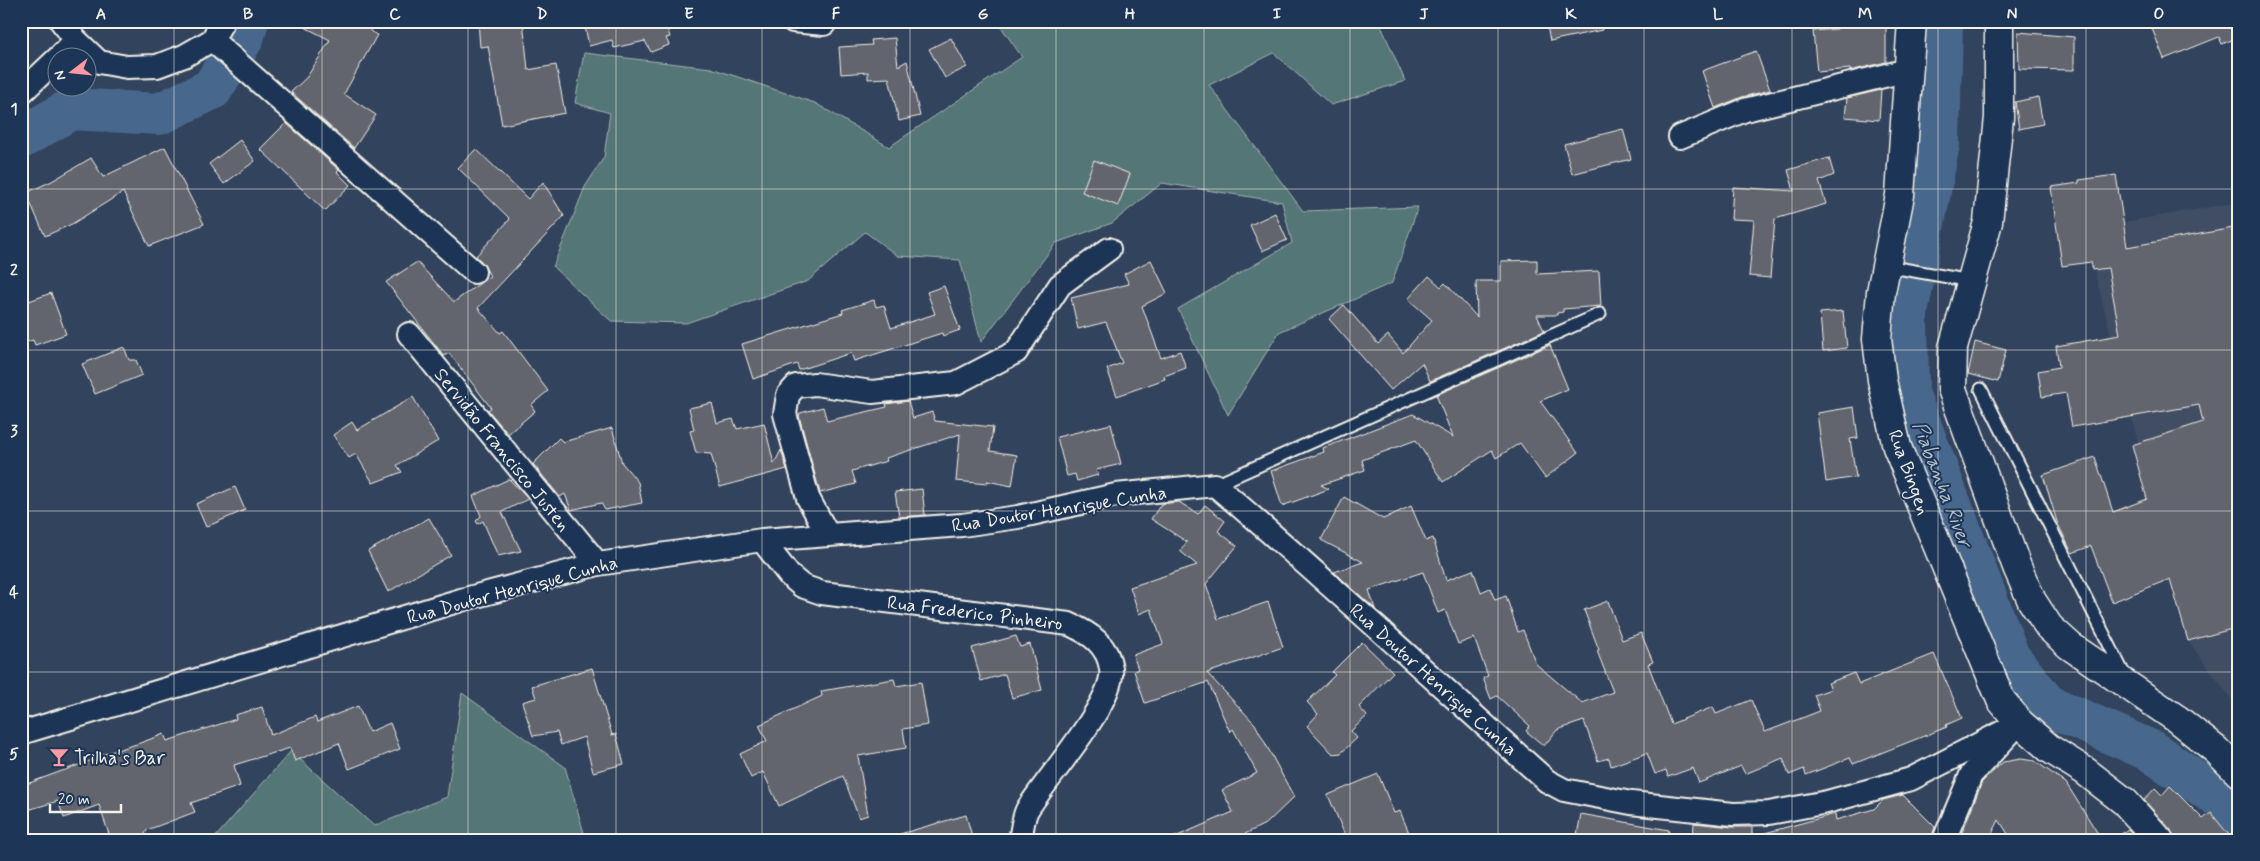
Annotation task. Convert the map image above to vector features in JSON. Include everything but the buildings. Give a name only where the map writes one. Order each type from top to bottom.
[{"type":"main road","name":"Rua Bingen","points":[[1912,21],[1900,195],[1881,292],[1877,339],[1882,380],[1897,447],[2001,700],[2020,723],[2050,749],[2085,771],[2126,802],[2159,840]]},
{"type":"main road","points":[[1998,21],[1999,118],[1988,222],[1961,280],[1953,348],[1952,389],[2017,566],[2032,601],[2049,627],[2070,646],[2131,687],[2216,750],[2239,773]]},
{"type":"street","points":[[61,21],[76,40],[99,62],[127,67],[157,66],[184,56],[216,34],[474,272]]},
{"type":"street","points":[[793,21],[824,24]]},
{"type":"street","points":[[68,48],[76,40]]},
{"type":"street","points":[[21,93],[48,67]]},
{"type":"street","points":[[1680,137],[1745,110],[1908,70]]},
{"type":"street","points":[[828,535],[808,498],[785,414],[788,395],[796,386],[815,384],[872,392],[956,383],[1016,352],[1060,285],[1109,249]]},
{"type":"street","name":"Servidão Francisco Justen","points":[[409,334],[598,564]]},
{"type":"street","name":"Rua Doutor Henrique Cunha","points":[[21,733],[461,600],[598,564],[762,540],[962,525],[1018,517],[1116,494],[1215,485],[1332,586],[1373,626],[1547,781],[1564,790],[1631,803],[1733,814],[1769,813],[1827,802],[1912,779],[2020,723]]},
{"type":"street","name":"Rua Frederico Pinheiro","points":[[762,540],[789,575],[802,586],[822,593],[1069,624],[1086,631],[1098,642],[1107,653],[1112,671],[1110,685],[1087,727],[1026,812],[1020,840]]},
{"type":"street","points":[[1944,840],[1971,775],[2020,723]]},
{"type":"lane","points":[[1886,266],[1961,280]]},
{"type":"lane","points":[[1215,485],[1600,314]]},
{"type":"lane","points":[[1981,389],[2131,687]]},
{"type":"shaded area","points":[[2239,202],[2239,709],[2188,641],[2084,229]]},
{"type":"green space","points":[[997,21],[1379,21],[1405,81],[1331,105],[1274,53],[1209,85],[1303,211],[1418,207],[1392,283],[1279,332],[1228,415],[1178,309],[1292,243],[1282,202],[1162,183],[1112,223],[1056,243],[981,342],[960,260],[898,256],[865,232],[808,281],[686,323],[611,321],[553,267],[585,187],[604,157],[610,113],[575,103],[584,53],[711,68],[815,103],[889,147],[1022,57]]},
{"type":"green space","points":[[462,693],[565,767],[586,840],[213,840],[291,751],[374,826],[447,797]]},
{"type":"waterway","points":[[21,138],[71,109],[159,114],[212,89],[243,38],[248,21]]},
{"type":"waterway","name":"Piabanha River","points":[[1942,21],[1939,143],[1907,313],[1908,393],[2009,657],[2047,705],[2151,751],[2231,805],[2239,819]]},
{"type":"place","name":"Trilha's Bar","points":[[59,757]]}]
